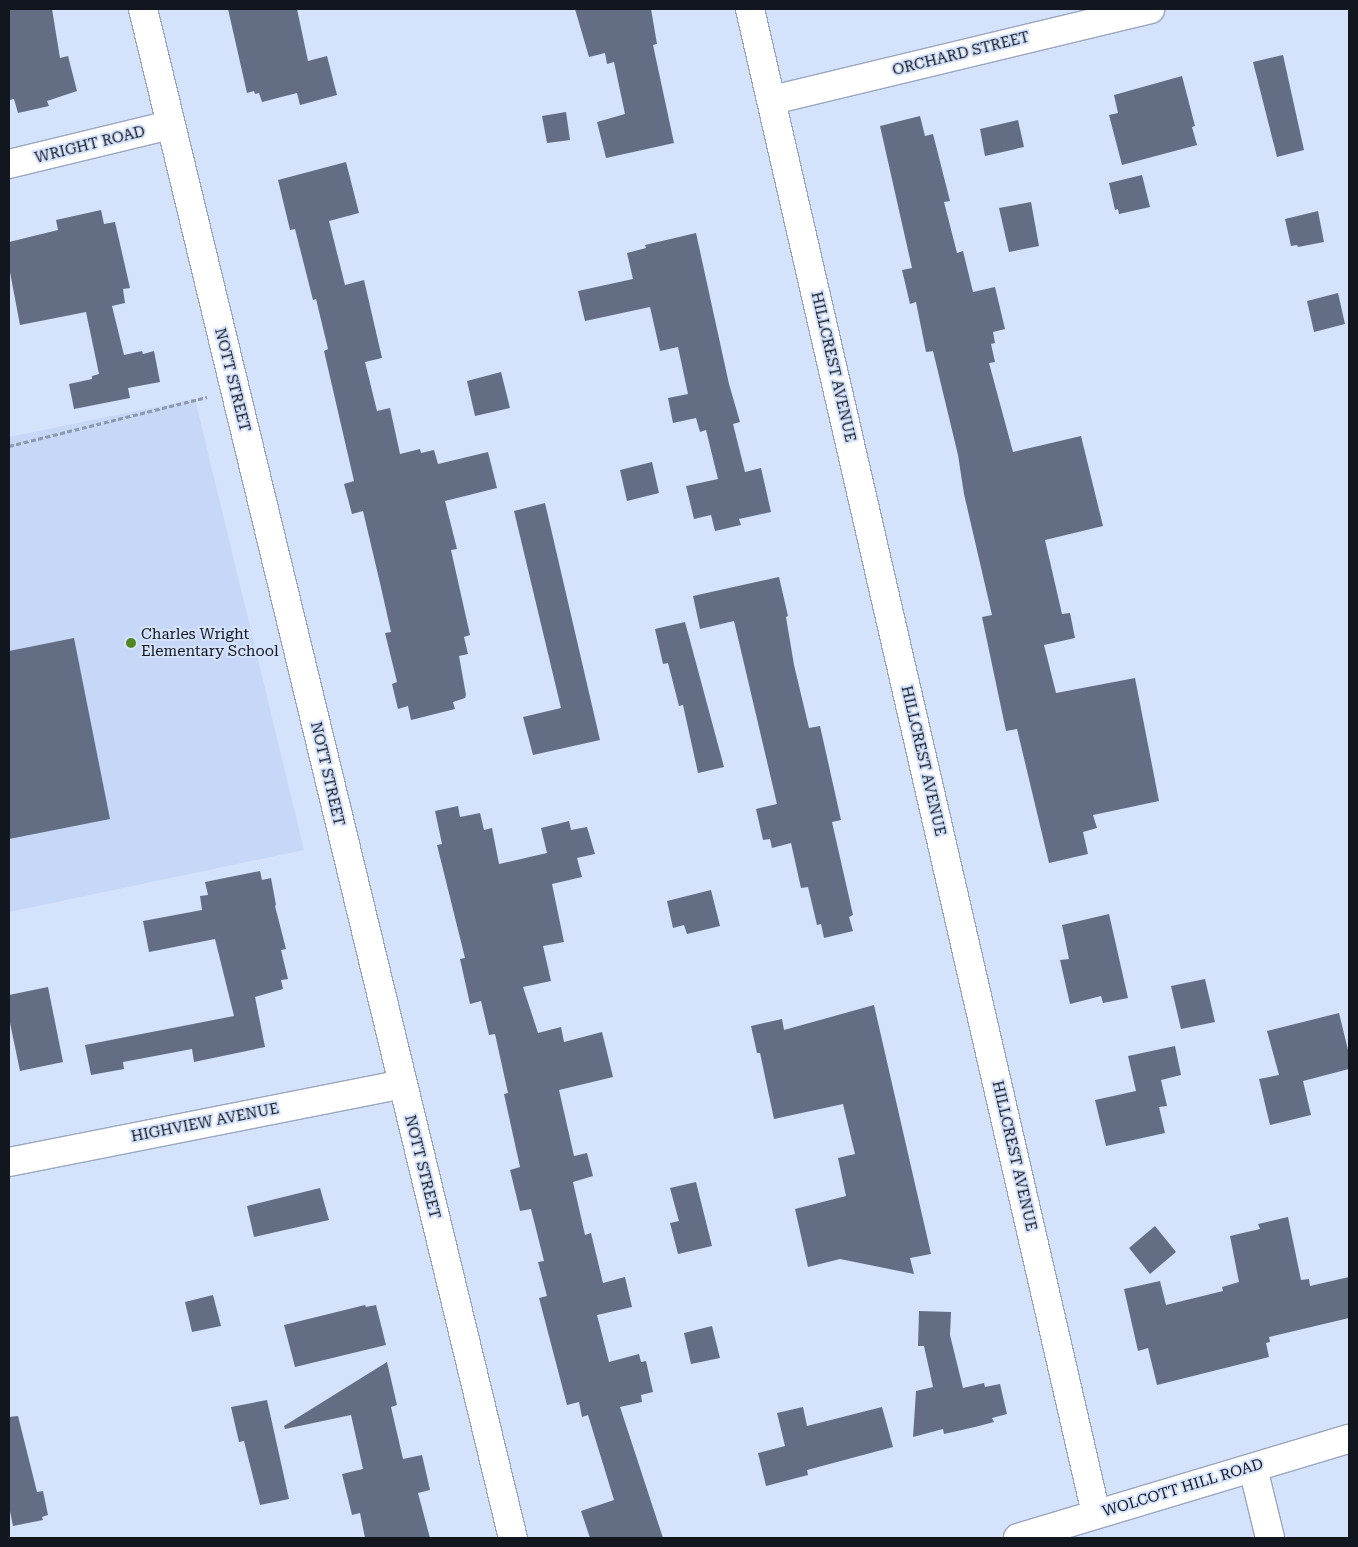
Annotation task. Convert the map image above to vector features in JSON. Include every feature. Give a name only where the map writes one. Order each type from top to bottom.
[{"type":"street","name":"NOTT STREET","points":[[143,9],[513,1538]]},
{"type":"street","name":"HILLCREST AVENUE","points":[[750,9],[1096,1514]]},
{"type":"street","name":"ORCHARD STREET","points":[[772,100],[1150,9]]},
{"type":"street","name":"WRIGHT ROAD","points":[[9,164],[170,125]]},
{"type":"street","name":"HIGHVIEW AVENUE","points":[[9,1162],[402,1084]]},
{"type":"street","name":"WOLCOTT HILL ROAD","points":[[1018,1538],[1349,1439]]},
{"type":"street","points":[[1253,1468],[1270,1538]]},
{"type":"path","points":[[9,446],[196,399]]},
{"type":"shaded area","name":"Charles Wright Elementary School","points":[[195,399],[304,850],[9,912],[9,437]]},
{"type":"building","points":[[9,9],[52,9],[60,58],[68,56],[77,91],[47,101],[49,106],[18,113],[14,99],[9,100]]},
{"type":"building","points":[[228,9],[297,9],[308,61],[327,56],[337,95],[300,105],[297,93],[262,102],[259,93],[255,94],[254,91],[247,93]]},
{"type":"building","points":[[575,9],[651,9],[657,44],[653,45],[674,143],[606,158],[597,122],[625,114],[614,62],[607,64],[605,53],[589,57]]},
{"type":"building","points":[[1283,55],[1304,150],[1277,157],[1253,62]]},
{"type":"building","points":[[1182,76],[1195,126],[1192,127],[1197,145],[1122,165],[1109,115],[1118,113],[1114,95]]},
{"type":"building","points":[[566,112],[570,140],[547,143],[542,116]]},
{"type":"building","points":[[920,116],[925,136],[933,134],[950,201],[944,202],[957,253],[963,251],[973,292],[995,287],[1005,329],[993,332],[995,343],[991,344],[995,362],[989,363],[1013,452],[1081,436],[1103,526],[1045,540],[1062,614],[1070,613],[1075,638],[1044,645],[1056,693],[1135,678],[1159,801],[1093,815],[1097,828],[1083,832],[1088,854],[1049,863],[1017,729],[1006,731],[982,617],[992,615],[964,494],[958,455],[933,351],[926,352],[916,302],[910,304],[902,270],[912,268],[880,126]]},
{"type":"building","points":[[1018,120],[1024,147],[985,156],[980,129]]},
{"type":"building","points":[[346,162],[359,213],[329,221],[345,285],[364,280],[382,358],[365,362],[377,411],[390,408],[400,454],[420,449],[421,453],[434,450],[438,464],[488,452],[497,488],[445,501],[457,549],[451,550],[470,635],[464,637],[468,654],[459,656],[466,695],[465,698],[453,702],[455,709],[411,720],[408,706],[398,709],[392,684],[397,682],[385,633],[391,632],[363,511],[352,514],[344,484],[354,481],[324,351],[328,349],[316,299],[313,300],[295,229],[290,230],[278,180]]},
{"type":"building","points":[[1142,175],[1150,207],[1119,214],[1118,209],[1115,210],[1109,183]]},
{"type":"building","points":[[1031,202],[1039,246],[1009,252],[999,208]]},
{"type":"building","points":[[101,210],[104,224],[115,222],[130,288],[123,289],[125,303],[112,306],[124,355],[142,351],[143,354],[154,351],[160,382],[128,388],[130,398],[74,409],[69,384],[92,379],[92,376],[99,374],[86,312],[20,325],[9,267],[9,242],[58,230],[56,220]]},
{"type":"building","points":[[1318,211],[1324,242],[1298,247],[1297,245],[1291,246],[1285,219]]},
{"type":"building","points":[[696,233],[729,384],[740,422],[733,424],[745,472],[761,468],[771,512],[739,519],[741,525],[715,531],[711,515],[694,519],[686,486],[718,479],[706,430],[700,432],[696,418],[673,423],[668,398],[688,394],[678,347],[660,351],[650,307],[585,321],[578,291],[633,279],[627,253],[646,248],[645,245]]},
{"type":"building","points":[[1338,293],[1345,324],[1314,332],[1307,301]]},
{"type":"building","points":[[501,372],[510,408],[475,416],[467,381]]},
{"type":"building","points":[[652,462],[659,493],[627,501],[620,470]]},
{"type":"building","points":[[545,503],[600,740],[533,755],[523,717],[561,708],[514,511]]},
{"type":"building","points":[[779,577],[788,616],[786,617],[794,665],[809,728],[820,726],[841,820],[832,822],[853,915],[849,917],[853,931],[824,938],[821,924],[817,925],[808,887],[801,888],[791,843],[772,848],[770,839],[763,840],[756,809],[777,804],[734,621],[700,629],[693,596]]},
{"type":"building","points":[[685,622],[724,767],[698,773],[683,705],[679,706],[668,663],[663,664],[655,629]]},
{"type":"building","points":[[74,638],[110,819],[9,839],[9,651]]},
{"type":"building","points":[[458,806],[460,817],[480,813],[484,830],[492,828],[499,864],[547,853],[541,828],[569,821],[571,830],[587,827],[595,854],[577,858],[582,877],[552,884],[564,942],[543,946],[551,981],[523,987],[538,1033],[561,1027],[564,1042],[602,1032],[613,1077],[559,1090],[574,1156],[587,1153],[593,1176],[573,1182],[585,1235],[591,1233],[603,1283],[625,1277],[632,1307],[597,1315],[609,1362],[639,1354],[641,1362],[646,1361],[653,1392],[641,1395],[642,1402],[620,1407],[663,1538],[590,1538],[581,1511],[614,1500],[588,1415],[582,1417],[579,1402],[567,1405],[539,1298],[547,1296],[538,1262],[544,1261],[531,1209],[520,1211],[510,1170],[520,1167],[504,1094],[508,1093],[495,1034],[489,1035],[481,1001],[470,1004],[460,959],[465,958],[437,845],[442,844],[435,811]]},
{"type":"building","points":[[260,871],[262,880],[271,878],[275,906],[286,949],[281,950],[288,979],[281,980],[283,989],[255,997],[265,1047],[194,1062],[192,1049],[123,1062],[124,1069],[91,1075],[85,1045],[234,1016],[215,939],[149,952],[143,921],[202,910],[200,896],[208,895],[205,882]]},
{"type":"building","points":[[711,890],[720,926],[687,934],[684,925],[673,928],[667,901]]},
{"type":"building","points":[[1109,914],[1128,998],[1103,1003],[1101,996],[1070,1004],[1060,960],[1069,959],[1062,925]]},
{"type":"building","points":[[1205,979],[1215,1022],[1181,1029],[1171,986]]},
{"type":"building","points":[[48,987],[63,1062],[20,1071],[9,1018],[9,995]]},
{"type":"building","points":[[874,1005],[931,1254],[910,1258],[914,1274],[840,1259],[808,1267],[795,1209],[846,1196],[838,1158],[855,1154],[843,1104],[774,1119],[760,1053],[757,1053],[751,1026],[782,1019],[784,1030]]},
{"type":"building","points":[[1339,1013],[1349,1054],[1349,1069],[1303,1081],[1311,1115],[1270,1125],[1259,1079],[1279,1075],[1267,1031]]},
{"type":"building","points":[[1175,1046],[1181,1075],[1161,1080],[1167,1106],[1159,1107],[1165,1133],[1106,1146],[1095,1100],[1136,1091],[1128,1056]]},
{"type":"building","points":[[696,1182],[712,1246],[678,1254],[670,1223],[679,1221],[670,1188]]},
{"type":"building","points":[[320,1188],[329,1220],[254,1237],[247,1206]]},
{"type":"building","points":[[1288,1217],[1301,1280],[1309,1279],[1310,1286],[1349,1277],[1349,1318],[1269,1337],[1270,1342],[1266,1343],[1269,1357],[1157,1385],[1148,1348],[1138,1351],[1124,1289],[1160,1281],[1166,1305],[1223,1291],[1222,1287],[1239,1282],[1230,1236],[1260,1229],[1258,1224]]},
{"type":"building","points":[[1155,1226],[1176,1252],[1150,1274],[1129,1248]]},
{"type":"building","points":[[213,1295],[221,1326],[192,1332],[185,1302]]},
{"type":"building","points":[[365,1305],[366,1307],[376,1305],[386,1345],[295,1367],[284,1325]]},
{"type":"building","points":[[919,1311],[951,1312],[950,1335],[963,1388],[984,1383],[985,1387],[1000,1384],[1007,1414],[992,1418],[994,1422],[975,1427],[944,1434],[943,1429],[913,1437],[916,1391],[933,1387],[924,1346],[918,1346]]},
{"type":"building","points":[[712,1326],[720,1358],[691,1364],[684,1333]]},
{"type":"building","points":[[387,1362],[397,1405],[391,1407],[403,1459],[422,1455],[430,1490],[418,1493],[430,1538],[365,1538],[360,1513],[352,1515],[342,1474],[363,1469],[351,1415],[285,1429],[284,1426]]},
{"type":"building","points":[[267,1400],[289,1499],[260,1505],[244,1441],[239,1442],[231,1407]]},
{"type":"building","points":[[803,1407],[807,1426],[882,1407],[893,1447],[807,1470],[808,1475],[766,1486],[758,1453],[785,1446],[777,1413]]},
{"type":"building","points":[[18,1416],[37,1492],[43,1491],[48,1515],[42,1517],[43,1520],[13,1526],[9,1506],[9,1417]]},
{"type":"place","name":"Charles Wright Elementary School","points":[[131,643]]}]
